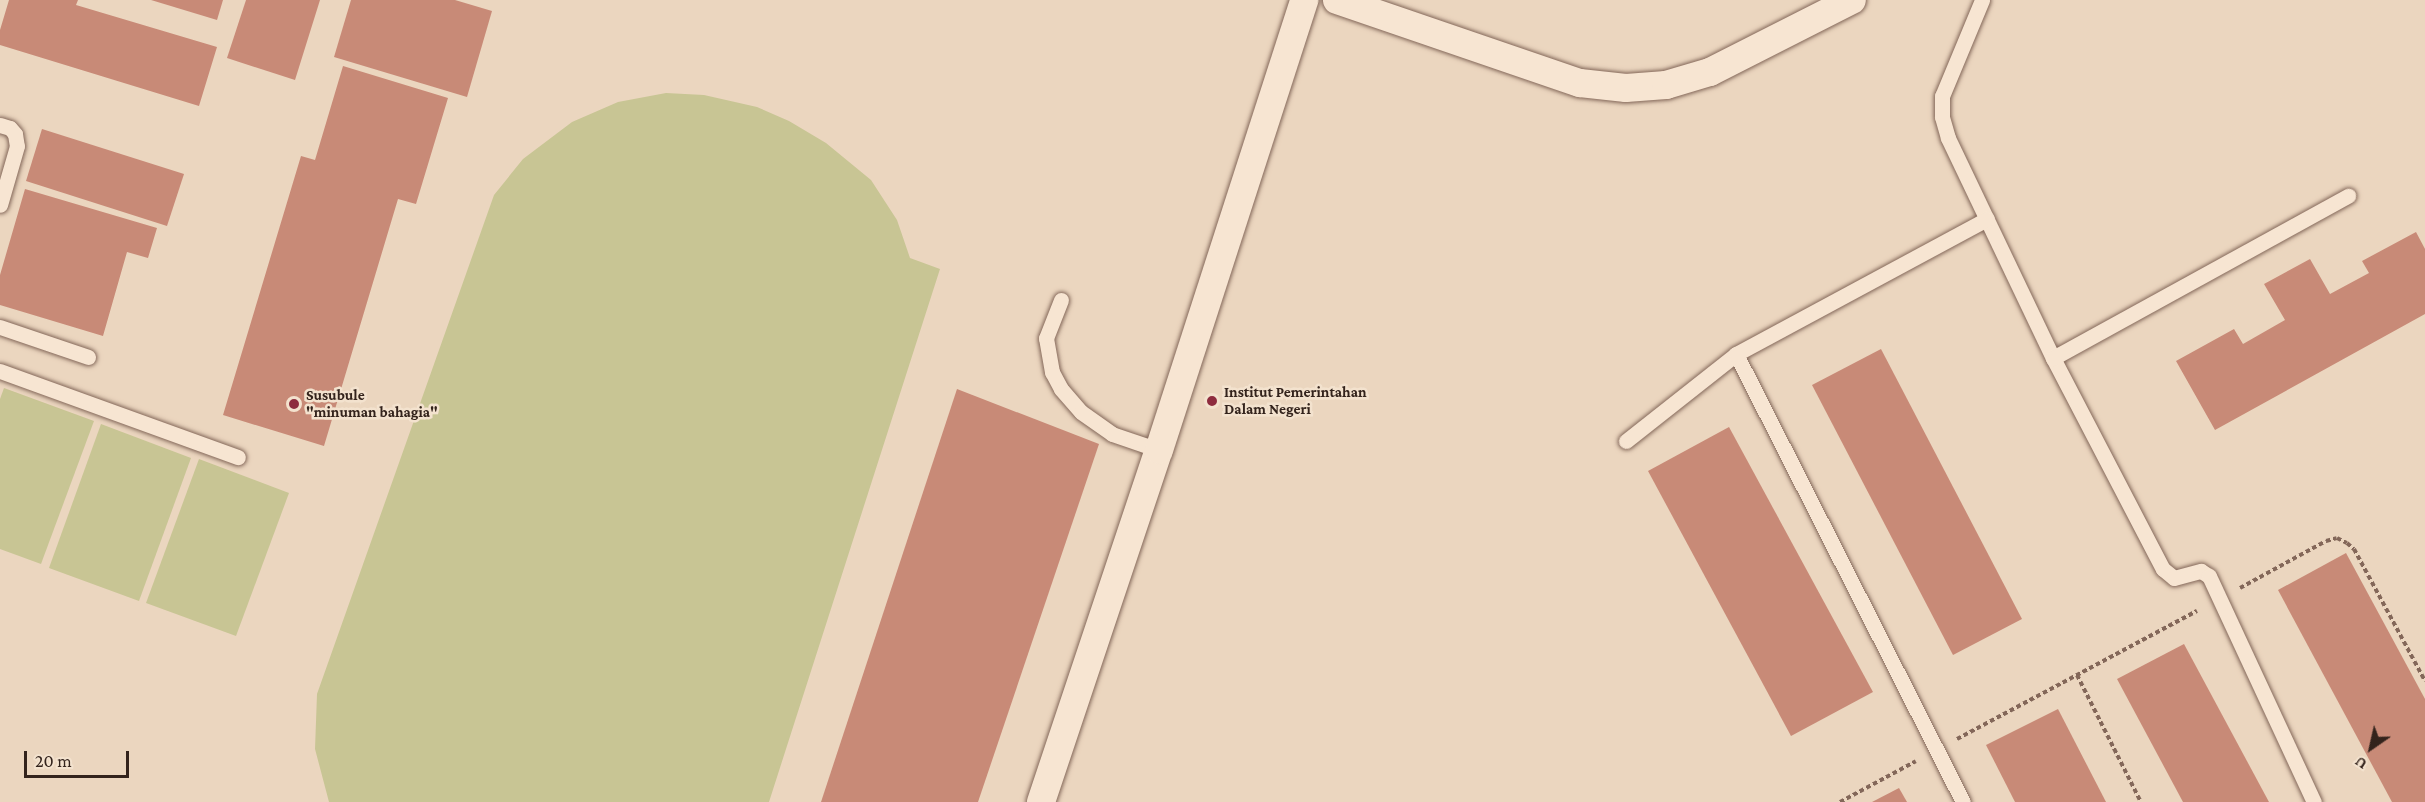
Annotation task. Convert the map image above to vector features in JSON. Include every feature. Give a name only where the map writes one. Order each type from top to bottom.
[{"type":"street","points":[[1041,802],[1160,450],[1304,0]]},
{"type":"street","points":[[1337,0],[1580,83],[1626,88],[1666,85],[1710,72],[1852,0]]},
{"type":"lane","points":[[1983,0],[1942,96],[1942,117],[1948,138],[2054,358],[2163,569],[2174,578],[2202,571],[2209,576],[2314,802]]},
{"type":"lane","points":[[0,125],[10,128],[15,134],[17,146],[0,205]]},
{"type":"lane","points":[[2054,358],[2348,196]]},
{"type":"lane","points":[[1626,441],[1736,354],[1987,219]]},
{"type":"lane","points":[[1061,300],[1046,338],[1052,372],[1061,389],[1081,412],[1112,434],[1160,450]]},
{"type":"lane","points":[[0,327],[88,357]]},
{"type":"lane","points":[[1736,354],[1963,802]]},
{"type":"lane","points":[[0,371],[238,457]]},
{"type":"path","points":[[1840,802],[2326,541],[2337,538],[2354,549],[2425,681]]},
{"type":"path","points":[[2077,675],[2141,802]]},
{"type":"shaded area","points":[[666,93],[704,95],[757,107],[789,121],[826,143],[871,180],[897,220],[910,258],[940,269],[769,802],[329,802],[315,749],[317,694],[494,195],[523,159],[572,122],[618,102]]},
{"type":"shaded area","points":[[4,388],[94,421],[41,564],[0,549],[0,399]]},
{"type":"shaded area","points":[[101,424],[191,458],[139,601],[49,568]]},
{"type":"shaded area","points":[[199,459],[289,493],[236,636],[146,603]]},
{"type":"building","points":[[9,0],[78,0],[76,5],[217,47],[199,106],[0,45],[0,30]]},
{"type":"building","points":[[151,0],[223,0],[217,20]]},
{"type":"building","points":[[246,0],[320,0],[295,80],[227,58]]},
{"type":"building","points":[[351,0],[455,0],[492,11],[467,97],[334,57]]},
{"type":"building","points":[[343,66],[448,98],[416,204],[398,199],[324,446],[223,415],[301,156],[315,160]]},
{"type":"building","points":[[42,129],[184,174],[167,226],[26,181]]},
{"type":"building","points":[[25,189],[157,228],[148,258],[127,252],[103,336],[0,305],[0,275]]},
{"type":"building","points":[[2416,232],[2425,249],[2425,314],[2215,430],[2176,361],[2234,329],[2243,344],[2285,320],[2264,284],[2310,259],[2330,294],[2369,273],[2362,261]]},
{"type":"building","points":[[1881,349],[2022,619],[1953,655],[1812,385]]},
{"type":"building","points":[[957,389],[1099,444],[978,802],[821,802]]},
{"type":"building","points":[[1729,427],[1873,692],[1791,736],[1648,471]]},
{"type":"building","points":[[2346,553],[2425,699],[2425,802],[2392,802],[2278,590]]},
{"type":"building","points":[[2184,644],[2269,802],[2183,802],[2117,679]]},
{"type":"building","points":[[2058,709],[2106,802],[2015,802],[1986,745]]},
{"type":"building","points":[[1899,788],[1907,802],[1872,802]]},
{"type":"place","name":"Institut Pemerintahan Dalam Negeri","points":[[1212,401]]},
{"type":"place","name":"Susubule \"minuman bahagia\"","points":[[294,404]]}]
